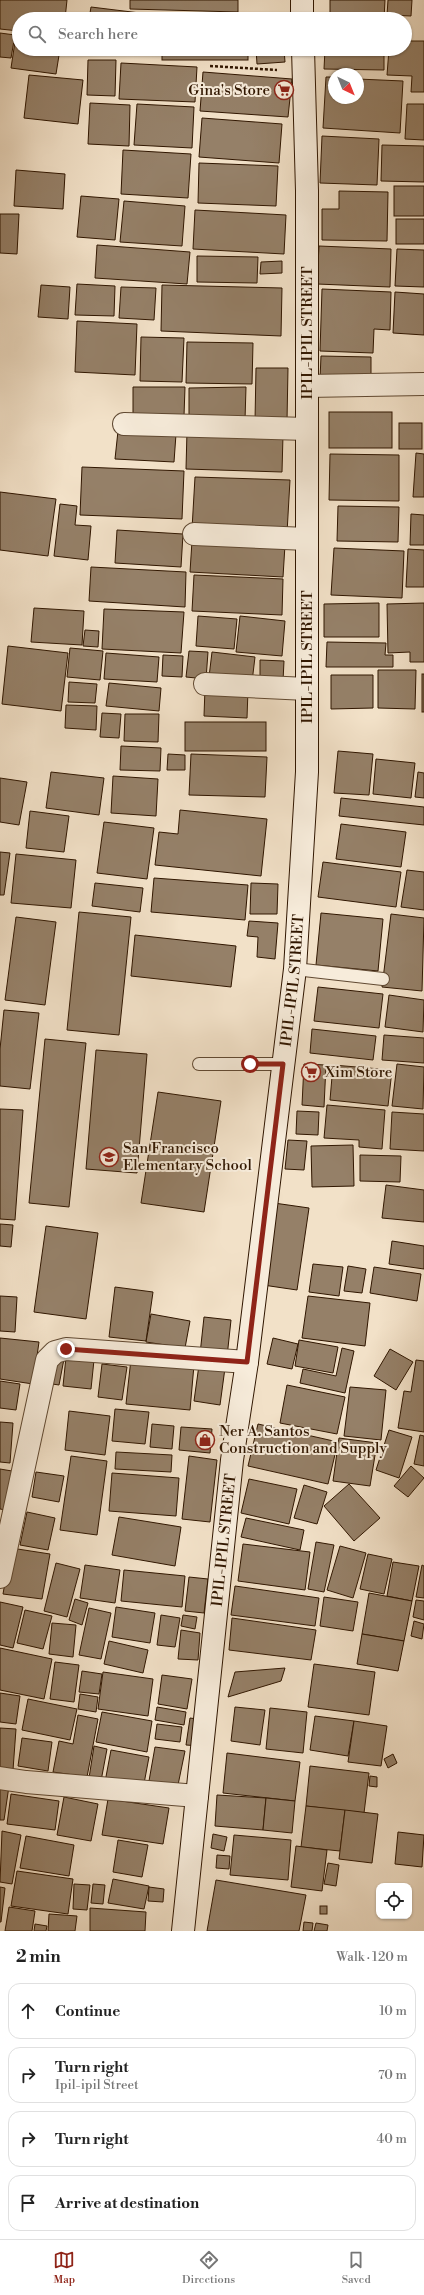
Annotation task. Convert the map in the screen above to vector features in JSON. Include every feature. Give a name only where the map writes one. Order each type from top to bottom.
[{"type":"street","points":[[302,0],[302,12]]},
{"type":"street","name":"IPIL-IPIL STREET","points":[[183,1931],[232,1460],[247,1362],[295,969],[307,772],[307,191],[303,56]]},
{"type":"street","points":[[307,386],[424,384]]},
{"type":"street","points":[[124,424],[307,429]]},
{"type":"street","points":[[194,534],[307,539]]},
{"type":"street","points":[[205,684],[307,689]]},
{"type":"street","points":[[0,1576],[47,1360],[55,1352],[66,1349],[247,1362]]},
{"type":"street","points":[[0,1778],[26,1782],[197,1796]]},
{"type":"lane","points":[[295,969],[383,979]]},
{"type":"lane","points":[[199,1064],[283,1064]]},
{"type":"path","points":[[210,66],[304,72]]},
{"type":"building","points":[[0,0],[67,0],[66,12],[12,12],[12,30],[0,29]]},
{"type":"building","points":[[130,0],[238,0],[238,12],[130,9]]},
{"type":"building","points":[[330,0],[385,0],[384,12],[330,12]]},
{"type":"building","points":[[388,0],[412,0],[411,12],[387,12]]},
{"type":"building","points":[[91,7],[132,12],[90,12]]},
{"type":"building","points":[[0,33],[12,35],[11,58],[0,57]]},
{"type":"building","points":[[412,41],[424,41],[424,92],[411,92],[412,76],[387,75],[388,56],[412,56]]},
{"type":"building","points":[[13,56],[59,56],[56,74],[11,68]]},
{"type":"building","points":[[162,56],[248,56],[248,60],[162,60]]},
{"type":"building","points":[[256,56],[285,56],[285,62],[257,64]]},
{"type":"building","points":[[325,56],[384,56],[384,70],[364,70],[364,68],[324,69]]},
{"type":"building","points":[[88,60],[116,60],[115,96],[87,95]]},
{"type":"building","points":[[121,63],[197,67],[195,102],[119,99]]},
{"type":"building","points":[[203,72],[292,79],[288,117],[200,111]]},
{"type":"building","points":[[29,75],[83,80],[78,124],[24,118]]},
{"type":"building","points":[[326,77],[328,77],[328,104],[364,104],[364,79],[403,81],[400,133],[323,128]]},
{"type":"building","points":[[90,103],[130,105],[129,146],[88,144]]},
{"type":"building","points":[[137,104],[194,107],[192,148],[134,145]]},
{"type":"building","points":[[407,104],[424,104],[424,140],[405,139]]},
{"type":"building","points":[[202,118],[282,124],[279,163],[199,157]]},
{"type":"building","points":[[322,136],[379,139],[377,185],[320,183]]},
{"type":"building","points":[[382,145],[424,146],[424,182],[381,181]]},
{"type":"building","points":[[123,150],[191,154],[188,198],[121,194]]},
{"type":"building","points":[[199,163],[278,166],[276,206],[198,203]]},
{"type":"building","points":[[16,170],[65,174],[63,209],[14,206]]},
{"type":"building","points":[[394,186],[424,186],[424,216],[394,216]]},
{"type":"building","points":[[339,191],[388,192],[387,241],[322,240],[322,209],[339,209]]},
{"type":"building","points":[[81,196],[119,199],[115,240],[77,237]]},
{"type":"building","points":[[124,201],[185,206],[182,246],[120,242]]},
{"type":"building","points":[[195,210],[286,215],[284,254],[193,249]]},
{"type":"building","points":[[0,214],[19,214],[17,254],[0,253]]},
{"type":"building","points":[[396,219],[424,219],[424,244],[396,244]]},
{"type":"building","points":[[97,245],[190,252],[187,284],[95,278]]},
{"type":"building","points":[[319,246],[391,249],[390,287],[317,284]]},
{"type":"building","points":[[397,249],[424,250],[424,287],[395,286]]},
{"type":"building","points":[[197,256],[258,257],[257,283],[197,282]]},
{"type":"building","points":[[282,261],[282,273],[260,274],[261,262]]},
{"type":"building","points":[[77,284],[115,286],[114,316],[75,315]]},
{"type":"building","points":[[41,285],[70,287],[68,319],[38,317]]},
{"type":"building","points":[[162,285],[282,288],[281,336],[161,331]]},
{"type":"building","points":[[121,287],[156,288],[154,320],[119,318]]},
{"type":"building","points":[[322,289],[391,292],[390,330],[374,329],[373,353],[320,351]]},
{"type":"building","points":[[395,292],[424,294],[424,335],[393,333]]},
{"type":"building","points":[[77,321],[137,324],[135,375],[75,372]]},
{"type":"building","points":[[141,337],[184,338],[182,382],[140,381]]},
{"type":"building","points":[[187,342],[253,343],[252,384],[186,383]]},
{"type":"building","points":[[321,356],[371,357],[371,379],[320,379]]},
{"type":"building","points":[[256,368],[288,368],[287,421],[255,421]]},
{"type":"building","points":[[133,387],[185,387],[184,416],[133,416]]},
{"type":"building","points":[[246,387],[245,420],[189,420],[189,388]]},
{"type":"building","points":[[329,412],[392,412],[392,448],[329,448]]},
{"type":"building","points":[[399,423],[422,423],[422,449],[399,449]]},
{"type":"building","points":[[118,431],[176,434],[174,462],[115,459]]},
{"type":"building","points":[[187,431],[283,435],[282,472],[186,469]]},
{"type":"building","points":[[416,453],[424,454],[424,497],[413,497]]},
{"type":"building","points":[[330,454],[399,455],[399,501],[329,500]]},
{"type":"building","points":[[82,467],[184,471],[182,519],[80,515]]},
{"type":"building","points":[[195,477],[290,480],[287,533],[192,529]]},
{"type":"building","points":[[0,492],[56,499],[48,556],[0,550]]},
{"type":"building","points":[[60,504],[77,506],[75,525],[91,526],[88,560],[54,556]]},
{"type":"building","points":[[338,506],[399,507],[398,542],[337,541]]},
{"type":"building","points":[[411,514],[424,515],[424,545],[410,545]]},
{"type":"building","points":[[117,530],[183,534],[181,567],[115,563]]},
{"type":"building","points":[[192,541],[285,545],[283,577],[190,572]]},
{"type":"building","points":[[334,548],[404,551],[402,598],[331,595]]},
{"type":"building","points":[[408,549],[424,550],[424,587],[406,587]]},
{"type":"building","points":[[91,567],[186,572],[185,607],[89,601]]},
{"type":"building","points":[[194,575],[283,579],[282,615],[192,611]]},
{"type":"building","points":[[379,603],[379,637],[324,637],[324,604]]},
{"type":"building","points":[[424,603],[424,662],[410,662],[410,652],[388,653],[387,604]]},
{"type":"building","points":[[34,608],[84,611],[82,645],[31,642]]},
{"type":"building","points":[[104,609],[184,612],[181,653],[102,649]]},
{"type":"building","points":[[198,616],[237,619],[234,649],[196,646]]},
{"type":"building","points":[[240,616],[285,621],[282,656],[236,652]]},
{"type":"building","points":[[85,630],[99,631],[98,647],[83,646]]},
{"type":"building","points":[[327,642],[386,643],[385,655],[393,655],[393,667],[326,667]]},
{"type":"building","points":[[8,646],[68,653],[61,711],[2,704]]},
{"type":"building","points":[[70,648],[103,651],[100,680],[67,677]]},
{"type":"building","points":[[189,651],[208,652],[206,679],[186,677]]},
{"type":"building","points":[[212,652],[255,657],[252,682],[209,677]]},
{"type":"building","points":[[106,653],[159,657],[157,682],[104,679]]},
{"type":"building","points":[[163,655],[183,656],[182,677],[162,676]]},
{"type":"building","points":[[260,660],[284,661],[283,681],[260,680]]},
{"type":"building","points":[[378,670],[416,670],[415,709],[378,708]]},
{"type":"building","points":[[422,674],[424,674],[424,712],[422,712]]},
{"type":"building","points":[[331,675],[373,675],[373,708],[331,709]]},
{"type":"building","points":[[69,682],[97,684],[95,703],[68,702]]},
{"type":"building","points":[[109,683],[161,688],[159,711],[106,706]]},
{"type":"building","points":[[205,688],[248,690],[247,718],[204,716]]},
{"type":"building","points":[[66,705],[97,706],[96,730],[65,728]]},
{"type":"building","points":[[102,713],[121,714],[119,738],[100,737]]},
{"type":"building","points":[[125,714],[159,714],[158,742],[124,741]]},
{"type":"building","points":[[185,722],[266,722],[266,751],[185,751]]},
{"type":"building","points":[[121,746],[161,748],[160,771],[120,770]]},
{"type":"building","points":[[338,751],[373,754],[369,795],[334,793]]},
{"type":"building","points":[[168,754],[185,755],[185,770],[167,770]]},
{"type":"building","points":[[191,754],[267,757],[265,797],[189,795]]},
{"type":"building","points":[[376,759],[415,763],[411,798],[373,794]]},
{"type":"building","points":[[51,772],[104,778],[99,815],[46,808]]},
{"type":"building","points":[[418,772],[424,773],[424,798],[415,797]]},
{"type":"building","points":[[113,776],[158,779],[156,816],[111,813]]},
{"type":"building","points":[[0,778],[27,782],[19,825],[0,822]]},
{"type":"building","points":[[341,798],[424,807],[424,825],[339,816]]},
{"type":"building","points":[[180,810],[267,819],[261,876],[155,865],[159,832],[178,834]]},
{"type":"building","points":[[30,811],[69,816],[64,852],[26,848]]},
{"type":"building","points":[[104,822],[154,828],[147,879],[97,873]]},
{"type":"building","points":[[341,824],[406,832],[401,867],[336,859]]},
{"type":"building","points":[[0,852],[10,853],[4,895],[0,895]]},
{"type":"building","points":[[16,854],[76,860],[71,908],[11,903]]},
{"type":"building","points":[[323,862],[401,872],[396,907],[318,897]]},
{"type":"building","points":[[407,870],[424,872],[424,910],[401,907]]},
{"type":"building","points":[[154,878],[248,885],[245,920],[151,912]]},
{"type":"building","points":[[95,883],[143,888],[140,912],[92,906]]},
{"type":"building","points":[[251,883],[278,884],[277,914],[250,914]]},
{"type":"building","points":[[79,912],[131,917],[119,1035],[67,1030]]},
{"type":"building","points":[[321,913],[383,919],[378,971],[316,965]]},
{"type":"building","points":[[391,914],[424,918],[422,991],[382,987]]},
{"type":"building","points":[[16,917],[56,922],[45,1005],[5,1000]]},
{"type":"building","points":[[249,921],[278,923],[275,959],[257,957],[258,937],[247,936]]},
{"type":"building","points":[[135,935],[236,946],[231,987],[131,976]]},
{"type":"building","points":[[318,987],[383,994],[379,1028],[314,1021]]},
{"type":"building","points":[[389,995],[424,1000],[423,1032],[385,1027]]},
{"type":"building","points":[[4,1010],[39,1013],[30,1089],[0,1086],[0,1049]]},
{"type":"building","points":[[312,1029],[376,1036],[373,1060],[310,1053]]},
{"type":"building","points":[[384,1035],[424,1038],[424,1063],[382,1060]]},
{"type":"building","points":[[45,1039],[86,1043],[69,1207],[29,1203]]},
{"type":"building","points":[[96,1050],[147,1054],[137,1173],[86,1169]]},
{"type":"building","points":[[304,1064],[326,1065],[324,1107],[302,1105]]},
{"type":"building","points":[[397,1064],[424,1067],[423,1109],[392,1106]]},
{"type":"building","points":[[333,1065],[392,1070],[388,1106],[330,1100]]},
{"type":"building","points":[[158,1092],[221,1101],[204,1212],[141,1203]]},
{"type":"building","points":[[327,1105],[385,1110],[382,1149],[359,1147],[359,1140],[324,1138]]},
{"type":"building","points":[[0,1109],[23,1110],[15,1220],[0,1219]]},
{"type":"building","points":[[297,1111],[319,1112],[318,1135],[296,1134]]},
{"type":"building","points":[[392,1112],[424,1114],[424,1151],[390,1149]]},
{"type":"building","points":[[288,1140],[307,1141],[304,1170],[285,1169]]},
{"type":"building","points":[[353,1145],[354,1186],[312,1187],[311,1146]]},
{"type":"building","points":[[360,1155],[401,1156],[400,1182],[360,1181]]},
{"type":"building","points":[[386,1185],[424,1190],[424,1222],[382,1218]]},
{"type":"building","points":[[274,1203],[309,1208],[297,1290],[263,1285]]},
{"type":"building","points":[[0,1224],[13,1225],[11,1247],[0,1246]]},
{"type":"building","points":[[46,1226],[98,1233],[86,1319],[34,1312]]},
{"type":"building","points":[[392,1241],[424,1246],[424,1269],[389,1264]]},
{"type":"building","points":[[313,1264],[343,1267],[339,1296],[309,1292]]},
{"type":"building","points":[[348,1266],[366,1269],[362,1293],[344,1291]]},
{"type":"building","points":[[374,1267],[421,1274],[417,1301],[370,1293]]},
{"type":"building","points":[[115,1287],[153,1292],[146,1341],[109,1337]]},
{"type":"building","points":[[0,1296],[17,1297],[15,1332],[0,1331]]},
{"type":"building","points":[[308,1296],[370,1303],[365,1346],[302,1338]]},
{"type":"building","points":[[151,1314],[190,1321],[185,1348],[146,1342]]},
{"type":"building","points":[[204,1317],[231,1320],[227,1357],[200,1354]]},
{"type":"building","points":[[0,1338],[39,1342],[33,1384],[0,1379]]},
{"type":"building","points":[[273,1338],[298,1344],[292,1369],[267,1364]]},
{"type":"building","points":[[299,1340],[338,1347],[333,1373],[295,1366]]},
{"type":"building","points":[[342,1348],[354,1351],[345,1393],[300,1383],[303,1369],[336,1376]]},
{"type":"building","points":[[390,1349],[413,1362],[396,1390],[374,1376]]},
{"type":"building","points":[[51,1357],[64,1359],[59,1385],[46,1383]]},
{"type":"building","points":[[66,1357],[94,1360],[91,1389],[63,1386]]},
{"type":"building","points":[[131,1359],[194,1365],[190,1410],[126,1404]]},
{"type":"building","points":[[416,1360],[424,1361],[424,1432],[398,1428],[404,1391],[411,1392]]},
{"type":"building","points":[[102,1364],[127,1367],[122,1400],[98,1397]]},
{"type":"building","points":[[199,1365],[225,1368],[220,1405],[194,1401]]},
{"type":"building","points":[[0,1381],[20,1384],[16,1410],[0,1408]]},
{"type":"building","points":[[287,1385],[345,1397],[337,1434],[280,1423]]},
{"type":"building","points":[[350,1387],[386,1390],[381,1440],[344,1436]]},
{"type":"building","points":[[115,1409],[149,1412],[145,1444],[112,1441]]},
{"type":"building","points":[[69,1411],[110,1416],[105,1455],[65,1450]]},
{"type":"building","points":[[0,1422],[13,1423],[10,1463],[0,1462]]},
{"type":"building","points":[[152,1424],[174,1426],[172,1449],[150,1447]]},
{"type":"building","points":[[258,1424],[338,1442],[328,1484],[248,1466]]},
{"type":"building","points":[[181,1427],[212,1429],[210,1453],[179,1450]]},
{"type":"building","points":[[389,1430],[412,1437],[399,1478],[376,1470]]},
{"type":"building","points":[[420,1435],[424,1436],[424,1466],[414,1464]]},
{"type":"building","points":[[339,1438],[377,1443],[370,1486],[333,1481]]},
{"type":"building","points":[[116,1452],[172,1455],[171,1472],[115,1469]]},
{"type":"building","points":[[71,1456],[107,1461],[97,1535],[60,1530]]},
{"type":"building","points":[[189,1456],[217,1460],[210,1522],[182,1519]]},
{"type":"building","points":[[411,1466],[424,1478],[408,1497],[394,1486]]},
{"type":"building","points":[[0,1469],[18,1472],[12,1511],[0,1509]]},
{"type":"building","points":[[36,1472],[64,1476],[59,1502],[32,1497]]},
{"type":"building","points":[[112,1473],[179,1478],[176,1516],[109,1511]]},
{"type":"building","points":[[249,1479],[297,1489],[289,1524],[241,1513]]},
{"type":"building","points":[[349,1484],[380,1518],[354,1541],[324,1506]]},
{"type":"building","points":[[304,1485],[327,1492],[317,1524],[294,1518]]},
{"type":"building","points":[[27,1512],[55,1518],[48,1550],[20,1545]]},
{"type":"building","points":[[119,1517],[181,1527],[175,1566],[112,1555]]},
{"type":"building","points":[[246,1518],[304,1530],[300,1550],[241,1537]]},
{"type":"building","points":[[316,1542],[334,1545],[324,1592],[308,1589]]},
{"type":"building","points":[[243,1544],[310,1552],[305,1590],[238,1581]]},
{"type":"building","points":[[340,1546],[366,1553],[353,1598],[327,1590]]},
{"type":"building","points":[[11,1548],[50,1554],[42,1599],[3,1594]]},
{"type":"building","points":[[368,1554],[392,1559],[384,1594],[360,1589]]},
{"type":"building","points":[[393,1562],[419,1566],[412,1601],[387,1596]]},
{"type":"building","points":[[56,1563],[80,1569],[67,1617],[44,1611]]},
{"type":"building","points":[[85,1565],[120,1570],[115,1603],[80,1598]]},
{"type":"building","points":[[422,1565],[424,1566],[424,1598],[416,1597]]},
{"type":"building","points":[[124,1570],[185,1576],[182,1607],[121,1601]]},
{"type":"building","points":[[189,1577],[208,1579],[204,1613],[185,1611]]},
{"type":"building","points":[[235,1586],[319,1598],[315,1626],[231,1615]]},
{"type":"building","points":[[369,1593],[412,1601],[404,1641],[362,1634]]},
{"type":"building","points":[[324,1597],[358,1602],[353,1631],[320,1626]]},
{"type":"building","points":[[75,1599],[88,1603],[82,1625],[69,1620]]},
{"type":"building","points":[[416,1600],[424,1601],[424,1620],[413,1617]]},
{"type":"building","points":[[0,1602],[23,1607],[13,1648],[0,1645]]},
{"type":"building","points":[[116,1607],[155,1613],[150,1643],[112,1637]]},
{"type":"building","points":[[89,1608],[111,1613],[101,1659],[79,1655]]},
{"type":"building","points":[[25,1610],[52,1616],[43,1649],[17,1643]]},
{"type":"building","points":[[161,1615],[180,1618],[175,1647],[157,1645]]},
{"type":"building","points":[[183,1615],[197,1617],[195,1629],[181,1626]]},
{"type":"building","points":[[232,1618],[316,1630],[311,1660],[229,1650]]},
{"type":"building","points":[[414,1621],[424,1624],[422,1639],[411,1636]]},
{"type":"building","points":[[52,1623],[76,1625],[73,1657],[49,1654]]},
{"type":"building","points":[[181,1630],[200,1633],[198,1660],[178,1659]]},
{"type":"building","points":[[362,1634],[404,1641],[398,1671],[357,1664]]},
{"type":"building","points":[[109,1641],[148,1650],[143,1673],[104,1664]]},
{"type":"building","points":[[0,1648],[52,1659],[44,1699],[0,1690]]},
{"type":"building","points":[[55,1662],[79,1665],[74,1702],[50,1699]]},
{"type":"building","points":[[314,1664],[375,1672],[369,1715],[308,1707]]},
{"type":"building","points":[[285,1668],[281,1681],[228,1697],[235,1672]]},
{"type":"building","points":[[82,1671],[102,1674],[99,1694],[79,1692]]},
{"type":"building","points":[[103,1672],[153,1679],[148,1716],[98,1709]]},
{"type":"building","points":[[162,1675],[192,1679],[187,1709],[158,1704]]},
{"type":"building","points":[[0,1693],[20,1696],[16,1724],[0,1722]]},
{"type":"building","points":[[80,1694],[98,1697],[96,1712],[78,1709]]},
{"type":"building","points":[[28,1699],[77,1709],[70,1740],[22,1730]]},
{"type":"building","points":[[157,1707],[186,1712],[184,1725],[155,1720]]},
{"type":"building","points":[[235,1707],[265,1710],[260,1745],[231,1741]]},
{"type":"building","points":[[270,1708],[307,1712],[303,1753],[266,1749]]},
{"type":"building","points":[[102,1712],[152,1721],[147,1752],[96,1742]]},
{"type":"building","points":[[78,1715],[98,1719],[87,1777],[53,1772],[59,1741],[73,1744]]},
{"type":"building","points":[[315,1716],[354,1721],[348,1756],[310,1750]]},
{"type":"building","points":[[190,1718],[204,1720],[201,1746],[186,1745]]},
{"type":"building","points":[[354,1721],[387,1726],[381,1766],[348,1762]]},
{"type":"building","points":[[157,1724],[182,1727],[180,1742],[155,1739]]},
{"type":"building","points":[[0,1728],[16,1729],[13,1770],[0,1769]]},
{"type":"building","points":[[22,1738],[52,1742],[48,1771],[18,1766]]},
{"type":"building","points":[[94,1746],[107,1749],[101,1781],[89,1778]]},
{"type":"building","points":[[155,1747],[185,1751],[178,1785],[149,1781]]},
{"type":"building","points":[[111,1750],[149,1757],[143,1789],[105,1782]]},
{"type":"building","points":[[227,1753],[300,1762],[295,1801],[223,1793]]},
{"type":"building","points":[[393,1754],[397,1763],[388,1768],[384,1759]]},
{"type":"building","points":[[310,1766],[369,1773],[364,1813],[306,1806]]},
{"type":"building","points":[[370,1776],[377,1777],[377,1787],[369,1786]]},
{"type":"building","points":[[0,1785],[9,1786],[4,1820],[0,1820]]},
{"type":"building","points":[[11,1794],[59,1801],[55,1830],[7,1824]]},
{"type":"building","points":[[217,1795],[266,1798],[263,1830],[215,1826]]},
{"type":"building","points":[[64,1797],[98,1804],[91,1841],[57,1835]]},
{"type":"building","points":[[266,1798],[295,1801],[292,1833],[263,1830]]},
{"type":"building","points":[[108,1799],[169,1808],[163,1844],[102,1835]]},
{"type":"building","points":[[306,1806],[345,1810],[340,1851],[301,1847]]},
{"type":"building","points":[[345,1810],[378,1814],[372,1863],[339,1859]]},
{"type":"building","points":[[2,1831],[21,1835],[12,1884],[0,1882]]},
{"type":"building","points":[[398,1832],[424,1835],[422,1867],[395,1864]]},
{"type":"building","points":[[213,1834],[227,1837],[224,1851],[211,1848]]},
{"type":"building","points":[[234,1835],[291,1840],[288,1880],[230,1875]]},
{"type":"building","points":[[26,1836],[74,1845],[69,1876],[20,1868]]},
{"type":"building","points":[[118,1840],[148,1845],[142,1877],[113,1872]]},
{"type":"building","points":[[296,1846],[327,1850],[322,1891],[291,1887]]},
{"type":"building","points":[[217,1855],[230,1856],[229,1869],[216,1868]]},
{"type":"building","points":[[328,1863],[339,1865],[336,1886],[324,1884]]},
{"type":"building","points":[[17,1871],[73,1879],[68,1914],[11,1906]]},
{"type":"building","points":[[113,1879],[149,1886],[144,1909],[108,1903]]},
{"type":"building","points":[[216,1880],[306,1895],[299,1931],[207,1931]]},
{"type":"building","points":[[74,1884],[90,1885],[87,1910],[73,1909]]},
{"type":"building","points":[[93,1884],[105,1885],[103,1904],[91,1903]]},
{"type":"building","points":[[0,1887],[5,1888],[1,1922],[0,1922]]},
{"type":"building","points":[[149,1887],[164,1889],[163,1902],[148,1901]]},
{"type":"building","points":[[320,1906],[327,1906],[327,1914],[320,1914]]},
{"type":"building","points":[[9,1907],[35,1911],[32,1931],[5,1931]]},
{"type":"building","points":[[90,1908],[146,1912],[145,1931],[90,1931]]},
{"type":"building","points":[[49,1914],[77,1916],[75,1931],[48,1931]]},
{"type":"building","points":[[304,1922],[313,1923],[312,1931],[303,1931]]},
{"type":"building","points":[[316,1923],[328,1925],[327,1931],[314,1931]]},
{"type":"building","points":[[35,1924],[47,1926],[46,1931],[34,1931]]},
{"type":"place","name":"Gina's Store","points":[[284,90]]},
{"type":"place","name":"Xim Store","points":[[311,1072]]},
{"type":"place","name":"San Francisco Elementary School","points":[[109,1157]]},
{"type":"place","name":"Ner A. Santos Construction and Supply","points":[[205,1440]]},
{"type":"route","points":[[66,1349],[247,1362],[283,1064],[250,1064]]}]
